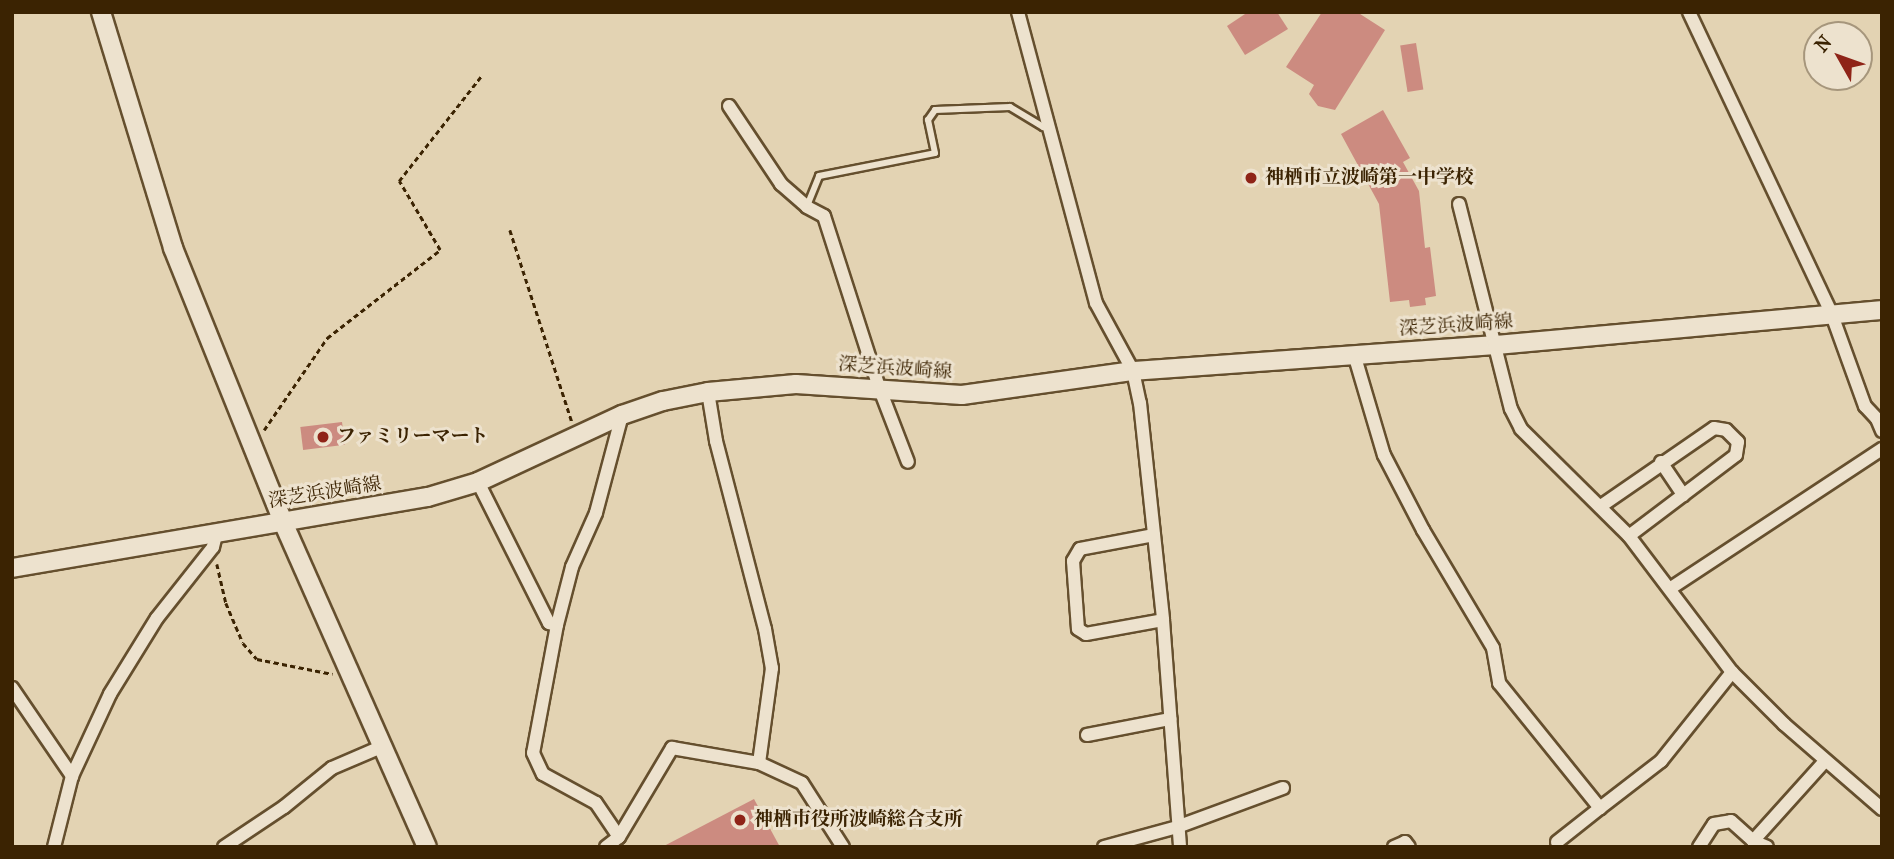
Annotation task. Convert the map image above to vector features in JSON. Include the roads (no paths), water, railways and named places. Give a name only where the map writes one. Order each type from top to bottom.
[{"type":"main road","points":[[101,12],[173,248],[283,522],[426,847]]},
{"type":"main road","name":"深芝浜波崎線","points":[[12,568],[214,541],[283,522],[428,497],[478,482],[622,415],[663,401],[708,392],[796,384],[879,387],[943,396],[962,395],[1133,371],[1497,345],[1882,310]]},
{"type":"street","points":[[1018,12],[1096,303],[1133,371],[1140,403],[1163,620],[1180,847]]},
{"type":"street","points":[[1689,12],[1832,315],[1865,405],[1880,423]]},
{"type":"street","points":[[729,106],[781,184],[807,207],[824,216],[879,387],[908,462]]},
{"type":"street","points":[[1459,204],[1497,345],[1511,409],[1521,429],[1629,536],[1732,672],[1825,761],[1882,809]]},
{"type":"street","points":[[1354,354],[1384,455],[1423,530],[1493,648],[1499,683],[1600,808]]},
{"type":"street","points":[[708,392],[716,441],[765,629],[772,668],[759,763]]},
{"type":"street","points":[[619,837],[596,803],[543,774],[533,753],[557,625],[572,567],[596,513],[622,415]]},
{"type":"street","points":[[1601,506],[1661,461],[1714,428],[1726,430],[1738,442],[1735,455],[1629,536]]},
{"type":"street","points":[[1671,588],[1882,449]]},
{"type":"street","points":[[1661,461],[1683,495]]},
{"type":"street","points":[[478,482],[549,623],[557,625]]},
{"type":"street","points":[[1154,535],[1080,549],[1073,561],[1078,629],[1086,634],[1163,620]]},
{"type":"street","points":[[51,845],[72,776],[110,694],[157,618],[214,541]]},
{"type":"street","points":[[1557,842],[1661,761],[1732,672]]},
{"type":"street","points":[[12,688],[24,701],[72,776]]},
{"type":"street","points":[[1087,735],[1170,719]]},
{"type":"street","points":[[224,847],[284,807],[332,768],[381,747]]},
{"type":"street","points":[[606,847],[619,837],[671,748],[759,763],[802,783],[843,847]]},
{"type":"street","points":[[57,753],[85,749]]},
{"type":"street","points":[[1753,841],[1825,761]]},
{"type":"street","points":[[1104,847],[1177,827],[1283,788]]},
{"type":"street","points":[[1699,847],[1714,824],[1731,821],[1753,841],[1767,847]]},
{"type":"street","points":[[1394,847],[1405,842],[1409,847]]},
{"type":"lane","points":[[807,207],[819,176],[935,153],[928,120],[935,110],[1010,107],[1043,127],[1048,126]]},
{"type":"lane","points":[[12,708],[24,701]]},
{"type":"place","name":"神栖市立波崎第一中学校","points":[[1251,178]]},
{"type":"place","name":"ファミリーマート","points":[[323,437]]},
{"type":"place","name":"神栖市役所波崎総合支所","points":[[740,820]]}]
